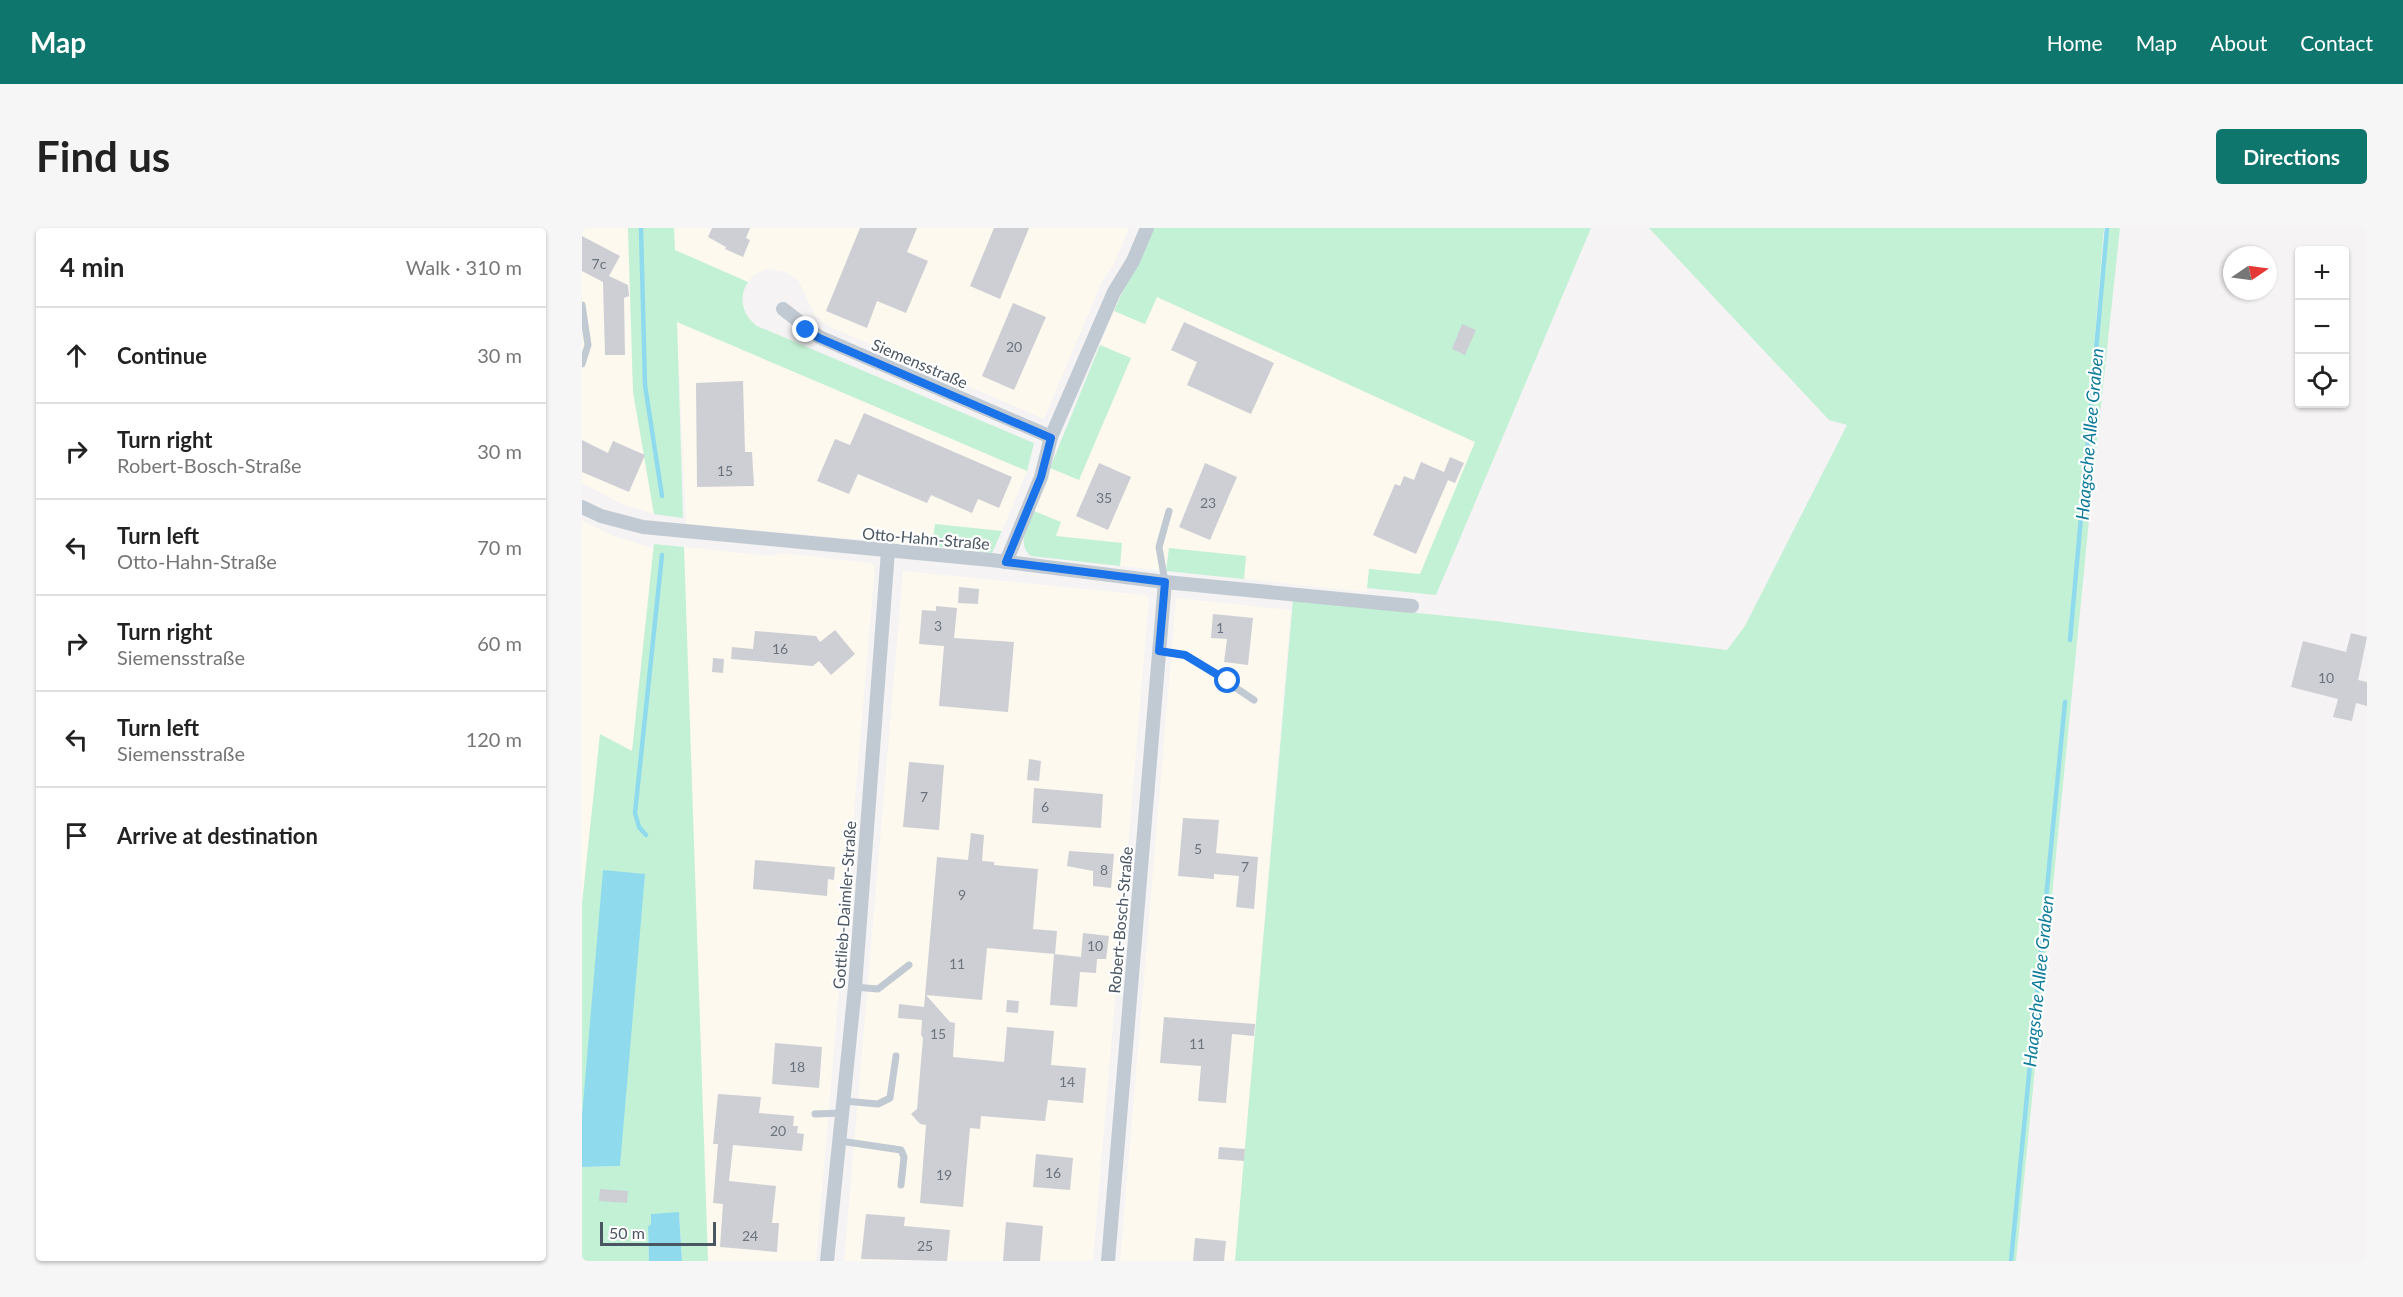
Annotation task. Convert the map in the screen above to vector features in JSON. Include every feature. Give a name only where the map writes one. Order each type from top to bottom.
[{"type":"street","points":[[1006,562],[1041,477],[1051,438],[1114,292],[1133,261],[1147,228]]},
{"type":"street","name":"Siemensstraße","points":[[783,309],[819,338],[1051,438]]},
{"type":"street","name":"Otto-Hahn-Straße","points":[[582,507],[601,516],[643,527],[1006,562],[1165,582],[1412,606]]},
{"type":"street","name":"Gottlieb-Daimler-Straße","points":[[827,1261],[855,987],[888,551]]},
{"type":"street","name":"Robert-Bosch-Straße","points":[[1108,1261],[1165,582]]},
{"type":"lane","points":[[582,305],[588,345],[582,364]]},
{"type":"lane","points":[[1165,582],[1159,547],[1169,511]]},
{"type":"lane","points":[[1159,651],[1185,655],[1254,700]]},
{"type":"lane","points":[[855,987],[878,989],[909,964]]},
{"type":"lane","points":[[815,1114],[843,1107],[878,1104],[890,1098],[896,1056]]},
{"type":"lane","points":[[840,1141],[901,1150],[904,1157],[901,1185]]},
{"type":"shaded area","points":[[582,228],[628,228],[633,392],[654,514],[624,505],[582,483]]},
{"type":"shaded area","points":[[674,228],[1129,228],[1113,266],[1103,279],[1044,419],[830,327],[816,317],[798,280],[786,272],[767,269],[755,274],[748,282],[675,250]]},
{"type":"shaded area","points":[[1157,297],[1476,443],[1420,574],[1369,569],[1367,592],[1244,579],[1246,556],[1169,548],[1166,571],[1120,566],[1122,543],[1056,536],[1034,511],[1050,468],[1079,480],[1130,358],[1100,345],[1114,311],[1145,324]]},
{"type":"shaded area","points":[[677,322],[1027,471],[1002,531],[935,524],[932,546],[686,524]]},
{"type":"shaded area","points":[[582,520],[616,537],[653,548],[632,751],[600,735],[582,904]]},
{"type":"shaded area","points":[[684,547],[770,556],[782,553],[872,563],[875,566],[816,1261],[708,1261]]},
{"type":"shaded area","points":[[903,571],[1146,595],[1149,599],[1093,1261],[844,1261]]},
{"type":"shaded area","points":[[1176,598],[1291,610],[1235,1261],[1120,1261]]},
{"type":"green space","points":[[628,228],[674,228],[675,250],[748,282],[743,294],[743,306],[748,317],[757,326],[1034,443],[1027,471],[677,322],[683,518],[654,514],[633,392]]},
{"type":"green space","points":[[1153,228],[1591,228],[1436,595],[1367,588],[1369,569],[1420,574],[1475,442],[1157,297],[1145,324],[1114,311]]},
{"type":"green space","points":[[1649,228],[2104,228],[2094,347],[2108,228],[2120,228],[2016,1261],[1235,1261],[1293,600],[1495,621],[1727,650],[1745,626],[1847,425],[1829,420]]},
{"type":"green space","points":[[1100,345],[1131,358],[1079,480],[1050,468]]},
{"type":"green space","points":[[1034,511],[1061,522],[1056,536],[1122,543],[1120,566],[1031,556],[1024,546],[1024,540]]},
{"type":"green space","points":[[935,524],[1002,531],[992,553],[932,546]]},
{"type":"green space","points":[[654,544],[684,547],[708,1261],[682,1261],[679,1212],[648,1227],[649,1261],[582,1261],[582,1167],[620,1166],[582,1116],[582,904],[600,734],[632,751]]},
{"type":"green space","points":[[1169,548],[1246,556],[1244,579],[1166,571]]},
{"type":"water","points":[[603,870],[645,874],[620,1166],[582,1167],[582,1116]]},
{"type":"water","points":[[679,1212],[682,1261],[649,1261],[648,1227],[651,1224],[651,1214]]},
{"type":"building","points":[[712,228],[750,228],[746,238],[750,240],[743,257],[725,249],[726,247],[708,237]]},
{"type":"building","points":[[860,228],[917,228],[907,252],[928,261],[906,313],[877,301],[867,328],[826,311]]},
{"type":"building","points":[[994,228],[1029,228],[1000,299],[970,286]]},
{"type":"building","points":[[582,236],[620,256],[609,276],[628,285],[629,296],[624,298],[625,355],[605,355],[603,282],[582,271]]},
{"type":"building","points":[[1013,303],[1046,317],[1014,390],[982,376]]},
{"type":"building","points":[[1184,322],[1274,363],[1251,414],[1187,385],[1197,362],[1171,350]]},
{"type":"building","points":[[1462,324],[1476,330],[1465,355],[1452,349]]},
{"type":"building","points":[[743,381],[745,452],[752,452],[754,486],[697,487],[696,383]]},
{"type":"building","points":[[864,413],[1012,477],[999,508],[978,499],[972,513],[931,495],[927,503],[858,474],[849,494],[817,481],[835,439],[850,445]]},
{"type":"building","points":[[582,440],[608,453],[613,441],[645,455],[629,492],[582,472]]},
{"type":"building","points":[[1450,457],[1464,463],[1455,483],[1448,480],[1416,554],[1373,535],[1395,484],[1400,486],[1404,476],[1414,480],[1421,462],[1444,472]]},
{"type":"building","points":[[1099,463],[1131,477],[1108,530],[1076,516]]},
{"type":"building","points":[[1205,463],[1237,477],[1210,540],[1179,527]]},
{"type":"building","points":[[959,587],[979,589],[978,604],[958,603]]},
{"type":"building","points":[[936,606],[957,608],[954,638],[1014,642],[1008,712],[939,706],[944,646],[919,644],[922,610],[936,611]]},
{"type":"building","points":[[1213,614],[1253,618],[1248,665],[1224,662],[1227,639],[1211,638]]},
{"type":"building","points":[[835,630],[855,654],[831,675],[819,661],[813,666],[731,659],[732,647],[753,649],[755,631],[816,636],[820,642]]},
{"type":"building","points":[[2351,633],[2367,637],[2358,680],[2367,682],[2367,706],[2356,703],[2352,721],[2333,717],[2338,699],[2291,687],[2303,641],[2346,652]]},
{"type":"building","points":[[713,658],[724,659],[723,673],[712,672]]},
{"type":"building","points":[[1029,759],[1041,761],[1039,781],[1027,780]]},
{"type":"building","points":[[909,762],[944,765],[939,830],[903,827]]},
{"type":"building","points":[[1034,788],[1103,794],[1101,828],[1032,823]]},
{"type":"building","points":[[1183,818],[1219,820],[1216,853],[1258,857],[1254,909],[1236,907],[1239,876],[1214,874],[1214,879],[1178,876]]},
{"type":"building","points":[[971,833],[984,835],[982,861],[994,862],[994,865],[1038,869],[1033,929],[1057,931],[1055,954],[987,948],[982,1000],[926,995],[950,1022],[955,1023],[953,1057],[1004,1062],[1007,1027],[1054,1031],[1051,1065],[1086,1068],[1083,1103],[1048,1100],[1045,1121],[981,1116],[980,1129],[970,1128],[963,1207],[920,1203],[926,1125],[920,1124],[911,1114],[917,1109],[923,1038],[921,1035],[922,1020],[898,1018],[899,1004],[924,1007],[937,857],[968,860]]},
{"type":"building","points":[[1069,851],[1114,854],[1111,888],[1093,886],[1093,871],[1067,866]]},
{"type":"building","points":[[755,860],[835,867],[834,880],[828,879],[827,896],[753,889]]},
{"type":"building","points":[[1083,933],[1109,936],[1106,959],[1097,959],[1096,973],[1080,972],[1077,1007],[1050,1005],[1054,954],[1081,957]]},
{"type":"building","points":[[1007,1000],[1019,1001],[1018,1013],[1006,1012]]},
{"type":"building","points":[[1164,1017],[1255,1024],[1254,1036],[1232,1034],[1226,1103],[1198,1101],[1201,1066],[1160,1063]]},
{"type":"building","points":[[775,1043],[822,1047],[819,1088],[772,1084]]},
{"type":"building","points":[[718,1094],[761,1097],[759,1113],[794,1116],[793,1126],[798,1126],[797,1133],[804,1134],[802,1151],[733,1145],[729,1181],[776,1186],[772,1223],[779,1223],[777,1252],[720,1247],[723,1204],[713,1203],[718,1144],[713,1144]]},
{"type":"building","points":[[1219,1147],[1245,1149],[1244,1161],[1218,1159]]},
{"type":"building","points":[[1036,1154],[1073,1158],[1070,1190],[1033,1187]]},
{"type":"building","points":[[600,1189],[628,1191],[627,1203],[599,1201]]},
{"type":"building","points":[[866,1214],[905,1217],[904,1226],[950,1230],[947,1261],[861,1259]]},
{"type":"building","points":[[1006,1222],[1043,1226],[1040,1261],[1003,1261]]},
{"type":"building","points":[[1195,1238],[1226,1241],[1224,1261],[1193,1261]]},
{"type":"waterway","points":[[641,228],[645,385],[662,496]]},
{"type":"waterway","name":"Haagsche Allee Graben","points":[[2070,640],[2107,228]]},
{"type":"waterway","points":[[646,835],[639,827],[635,813],[662,555]]},
{"type":"waterway","name":"Haagsche Allee Graben","points":[[2011,1261],[2065,702]]},
{"type":"route","points":[[806,330],[819,338],[1051,438],[1041,477],[1006,562],[1165,582],[1159,651],[1185,655],[1228,681]]}]
